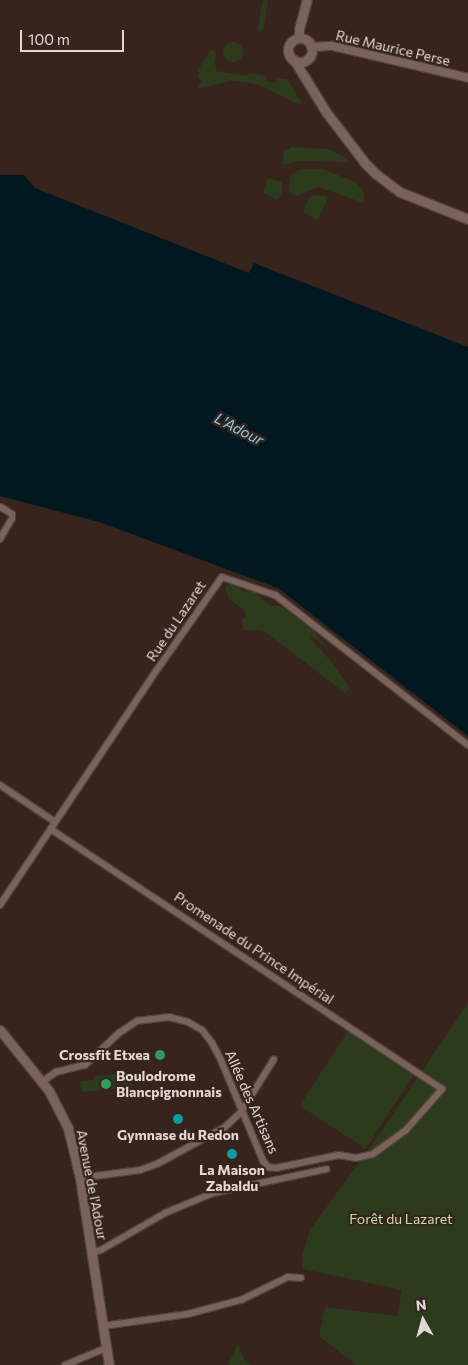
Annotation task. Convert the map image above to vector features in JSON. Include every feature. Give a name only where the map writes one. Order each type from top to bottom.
[{"type":"main road","points":[[299,38],[299,29],[306,0]]},
{"type":"main road","points":[[299,60],[309,57],[311,46],[307,40],[299,38],[293,41],[289,47],[290,54],[299,60],[302,72],[336,126],[376,174],[400,192],[468,219]]},
{"type":"main road","name":"Avenue de l'Adour","points":[[0,1030],[42,1082],[64,1117],[71,1138],[80,1178],[109,1365]]},
{"type":"street","name":"Rue Maurice Perse","points":[[311,46],[333,46],[468,78]]},
{"type":"street","points":[[0,507],[12,514],[12,518],[0,538]]},
{"type":"street","name":"Rue du Lazaret","points":[[0,905],[222,577],[275,595],[468,745]]},
{"type":"street","name":"Promenade du Prince Impérial","points":[[0,785],[53,826],[442,1089]]},
{"type":"street","name":"Allée des Artisans","points":[[42,1082],[56,1072],[85,1065],[119,1033],[137,1022],[169,1017],[188,1022],[202,1030],[212,1043],[263,1161],[268,1167],[276,1168],[339,1155],[356,1158],[373,1154],[406,1130],[442,1089]]},
{"type":"street","points":[[80,1178],[140,1170],[160,1163],[225,1127],[241,1112],[274,1059]]},
{"type":"street","points":[[91,1253],[102,1250],[165,1213],[214,1193],[327,1169]]},
{"type":"street","points":[[103,1326],[188,1314],[241,1300],[288,1277],[301,1278]]},
{"type":"street","points":[[65,1365],[106,1348]]},
{"type":"green space","points":[[263,0],[268,0],[263,32],[257,31]]},
{"type":"green space","points":[[233,42],[240,45],[243,52],[240,59],[233,62],[226,59],[223,52],[226,45]]},
{"type":"green space","points":[[213,50],[216,53],[214,65],[216,65],[216,71],[246,76],[249,73],[266,76],[265,81],[276,83],[277,78],[287,79],[302,103],[298,104],[262,86],[246,82],[230,81],[197,89],[202,81],[197,77],[200,72],[198,70],[210,51]]},
{"type":"green space","points":[[290,147],[327,149],[348,159],[348,162],[300,161],[283,165],[284,149],[290,149]]},
{"type":"green space","points":[[323,169],[357,183],[364,193],[364,203],[318,187],[296,196],[289,190],[290,176],[298,170]]},
{"type":"green space","points":[[267,178],[282,182],[282,192],[278,200],[263,193]]},
{"type":"green space","points":[[317,195],[328,197],[318,220],[303,212],[309,197]]},
{"type":"green space","points":[[229,583],[244,591],[250,589],[271,606],[279,606],[290,612],[315,632],[329,650],[315,638],[309,636],[333,664],[350,688],[345,693],[261,630],[243,630],[242,619],[246,616],[244,610],[229,599],[225,588]]},
{"type":"green space","name":"Forêt du Lazaret","points":[[468,1003],[468,1365],[356,1365],[319,1336],[325,1307],[397,1316],[402,1290],[303,1269],[302,1255],[310,1230],[374,1142]]},
{"type":"green space","points":[[348,1031],[414,1074],[366,1149],[300,1106]]},
{"type":"green space","name":"Boulodrome Blancpignonnais","points":[[132,1073],[133,1087],[81,1092],[80,1081],[95,1080],[95,1076]]},
{"type":"green space","points":[[238,1343],[244,1360],[252,1365],[228,1365]]},
{"type":"water","name":"L'Adour","points":[[0,175],[24,175],[35,188],[249,273],[254,263],[468,347],[468,736],[278,588],[99,522],[0,496]]},
{"type":"place","name":"Crossfit Etxea","points":[[160,1055]]},
{"type":"place","name":"Boulodrome Blancpignonnais","points":[[106,1084]]},
{"type":"place","name":"Gymnase du Redon","points":[[178,1119]]},
{"type":"place","name":"La Maison Zabaldu","points":[[232,1154]]}]
